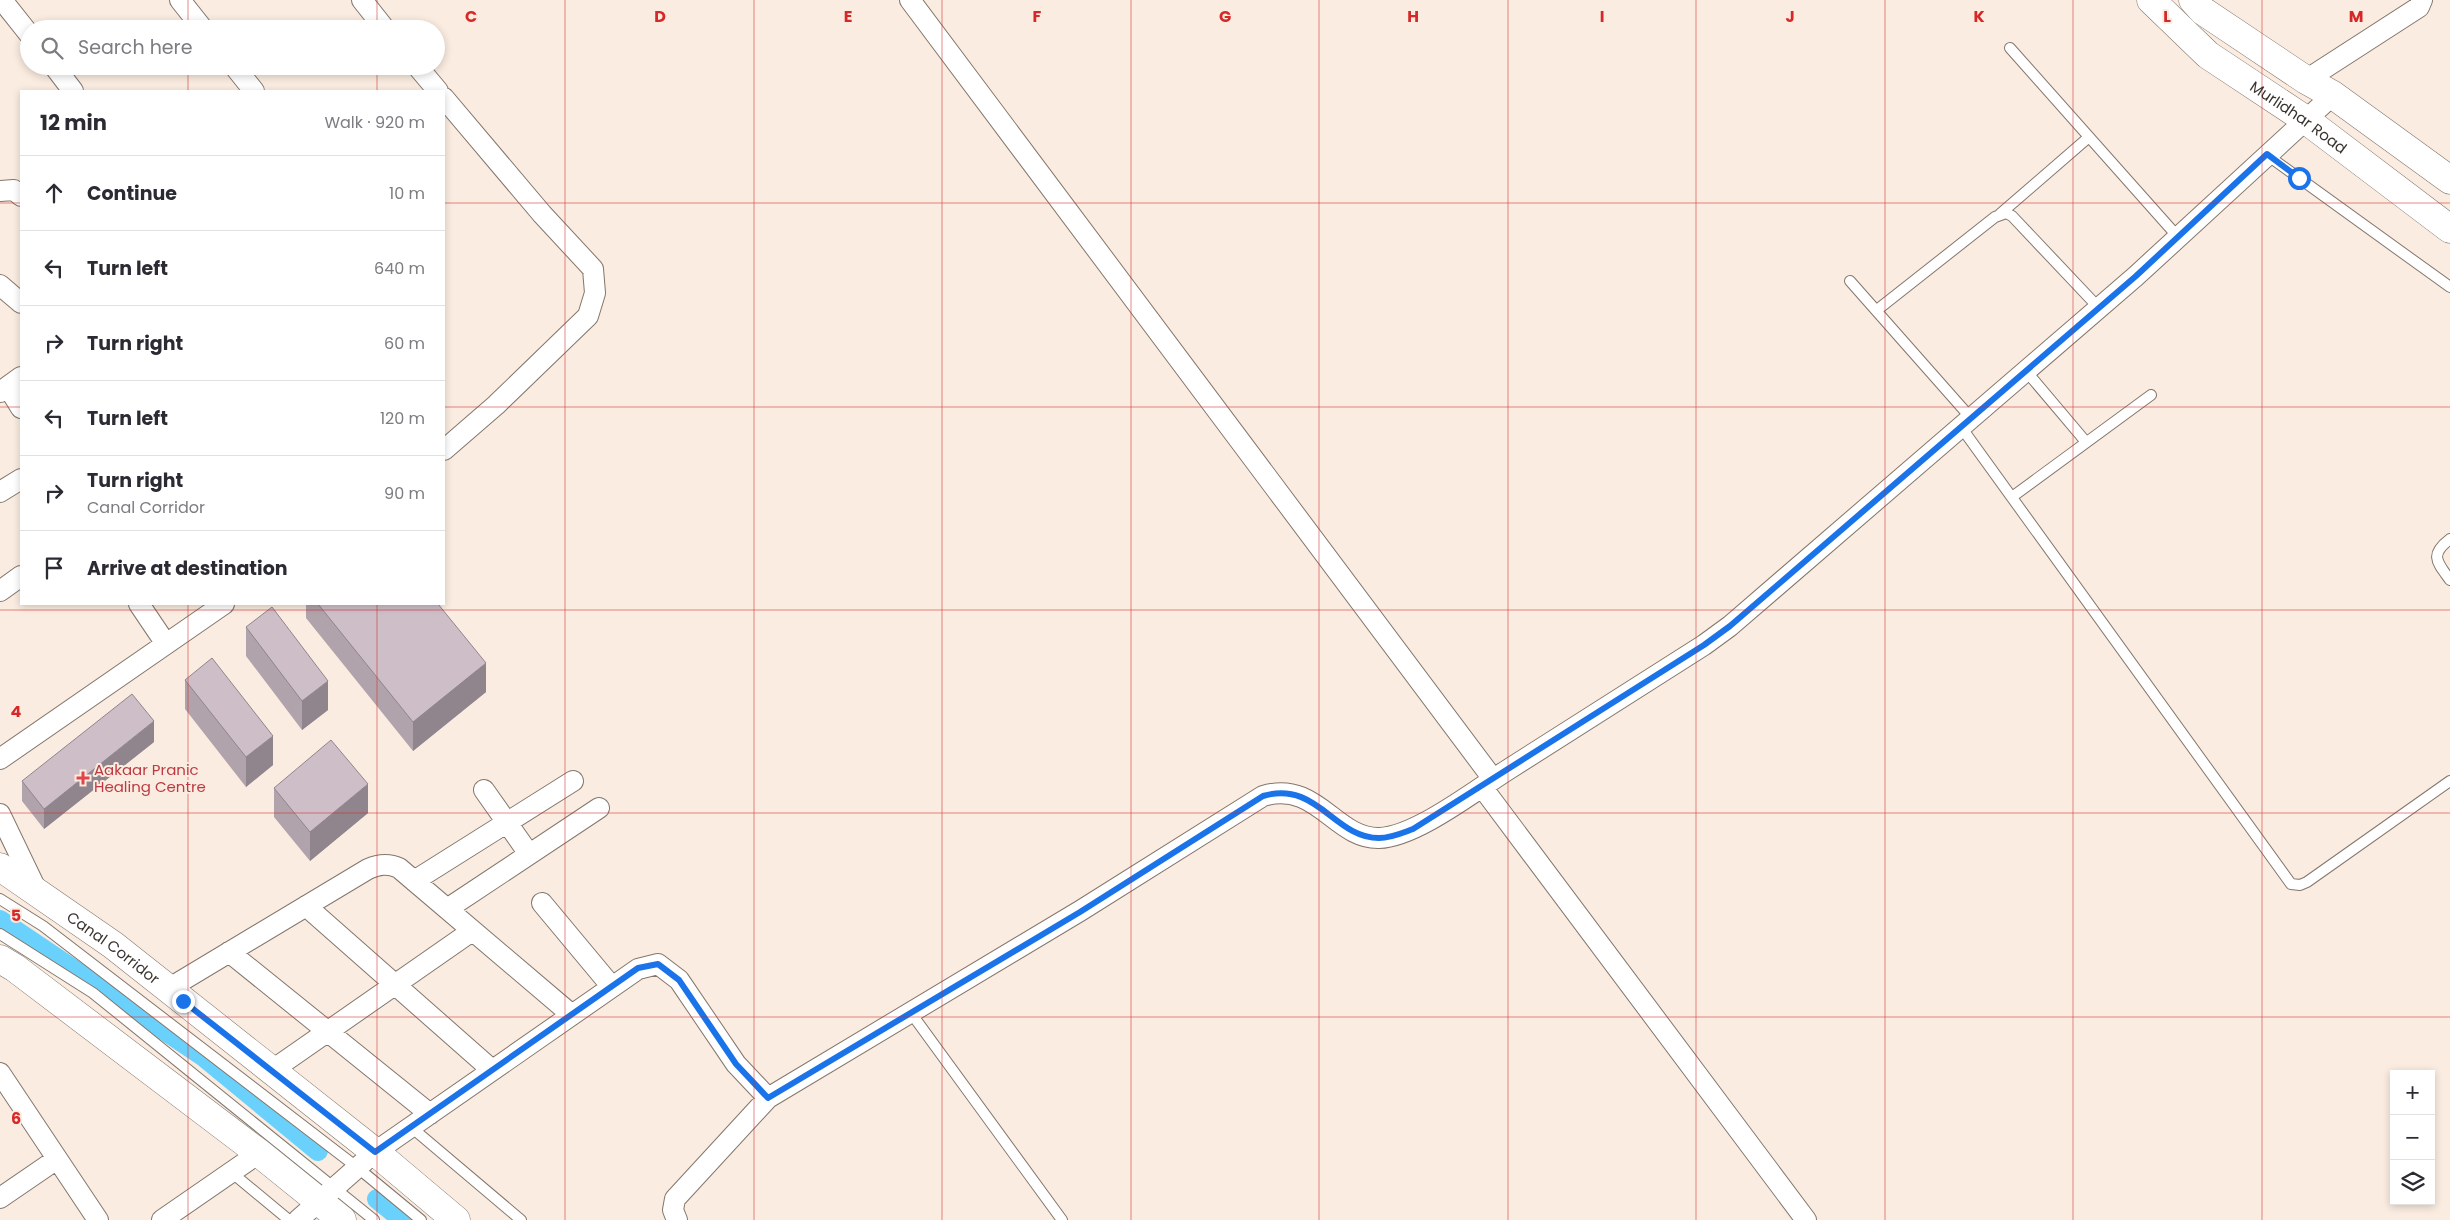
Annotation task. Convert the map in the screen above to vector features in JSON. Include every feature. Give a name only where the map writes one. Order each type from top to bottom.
[{"type":"street","points":[[2,0],[20,23]]},
{"type":"street","points":[[180,0],[196,20]]},
{"type":"street","points":[[362,0],[379,20]]},
{"type":"street","points":[[910,0],[1487,783],[1806,1220]]},
{"type":"street","name":"Murlidhar Road","points":[[2151,0],[2208,55],[2306,120],[2450,229]]},
{"type":"street","points":[[2306,80],[2419,8],[2422,0]]},
{"type":"street","points":[[2204,4],[2306,80],[2333,95],[2450,180]]},
{"type":"street","points":[[61,75],[72,90]]},
{"type":"street","points":[[241,75],[253,90]]},
{"type":"street","points":[[425,75],[437,90]]},
{"type":"street","points":[[677,1220],[673,1210],[675,1199],[768,1098],[1080,912],[1263,796],[1287,792],[1302,796],[1355,831],[1378,838],[1413,829],[1717,636],[2099,308],[2333,95]]},
{"type":"street","points":[[445,99],[542,214],[593,269],[595,293],[588,316],[496,405],[445,449]]},
{"type":"street","points":[[0,191],[14,190],[20,195]]},
{"type":"street","points":[[0,285],[20,302]]},
{"type":"street","points":[[10,385],[20,406]]},
{"type":"street","points":[[0,492],[20,479]]},
{"type":"street","points":[[0,591],[20,577]]},
{"type":"street","points":[[140,605],[166,644]]},
{"type":"street","points":[[0,759],[223,605]]},
{"type":"street","points":[[414,881],[574,782]]},
{"type":"street","points":[[484,790],[529,854]]},
{"type":"street","points":[[447,909],[598,808]]},
{"type":"street","points":[[0,814],[37,891]]},
{"type":"street","points":[[168,989],[378,865],[391,864],[414,881],[572,1015]]},
{"type":"street","name":"Canal Corridor","points":[[0,867],[113,945],[272,1071],[366,1160],[456,1220]]},
{"type":"street","points":[[542,903],[612,987]]},
{"type":"street","points":[[306,906],[394,986],[492,1070]]},
{"type":"street","points":[[272,1071],[472,930]]},
{"type":"street","points":[[229,952],[430,1114]]},
{"type":"street","points":[[298,1220],[326,1193],[366,1160],[638,968],[658,964],[679,980],[736,1064],[768,1098]]},
{"type":"street","points":[[5,967],[259,1153],[326,1193],[342,1220]]},
{"type":"street","points":[[0,1073],[98,1220]]},
{"type":"street","points":[[162,1220],[259,1153]]},
{"type":"street","points":[[0,1198],[57,1159]]},
{"type":"lane","points":[[2010,48],[2178,237]]},
{"type":"lane","points":[[1877,310],[2000,214],[2089,137]]},
{"type":"lane","points":[[2267,154],[2450,287]]},
{"type":"lane","points":[[2000,214],[2006,213],[2012,216],[2099,308]]},
{"type":"lane","points":[[1850,281],[1877,310],[1966,422],[2012,497],[2291,884],[2300,885],[2307,882],[2450,781]]},
{"type":"lane","points":[[2026,371],[2086,442]]},
{"type":"lane","points":[[2012,497],[2151,395]]},
{"type":"lane","points":[[2450,539],[2436,553],[2437,562],[2450,580]]},
{"type":"lane","points":[[0,900],[43,926],[366,1160],[422,1220]]},
{"type":"lane","points":[[0,934],[93,993],[326,1193],[374,1220]]},
{"type":"lane","points":[[911,1013],[1062,1220]]},
{"type":"lane","points":[[411,1127],[521,1220]]},
{"type":"lane","points":[[231,1172],[289,1220]]},
{"type":"building","points":[[319,605],[439,605],[486,663],[413,722]]},
{"type":"building","points":[[272,607],[328,681],[302,701],[246,627]]},
{"type":"building","points":[[212,658],[273,736],[246,757],[185,680]]},
{"type":"building","points":[[132,694],[154,721],[44,809],[22,781]]},
{"type":"building","points":[[331,740],[368,784],[310,832],[274,788]]},
{"type":"waterway","points":[[0,920],[204,1057],[318,1151]]},
{"type":"waterway","points":[[377,1199],[403,1220]]},
{"type":"place","name":"Aakaar Pranic Healing Centre","points":[[83,778]]},
{"type":"route","points":[[183,1001],[375,1152],[638,968],[658,964],[679,980],[736,1064],[768,1098],[1080,912],[1263,796],[1287,792],[1302,796],[1355,831],[1368,836],[1378,838],[1397,835],[1413,829],[1704,645],[1730,626],[2136,276],[2267,154],[2299,178]]}]
